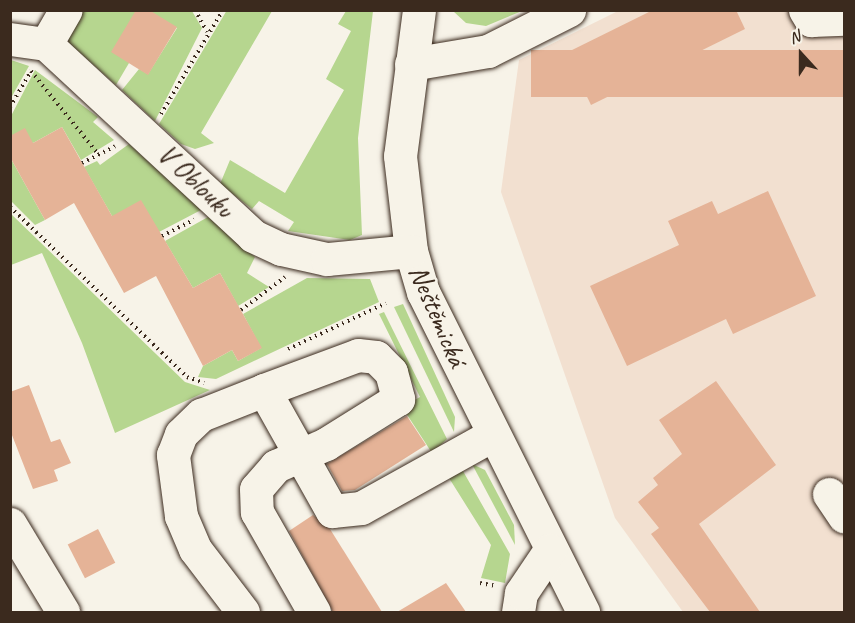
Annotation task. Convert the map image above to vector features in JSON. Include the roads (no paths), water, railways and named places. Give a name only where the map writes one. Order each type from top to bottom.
[{"type":"street","points":[[10,39],[38,58],[66,10]]},
{"type":"street","name":"Neštěmická","points":[[419,10],[400,156],[411,251],[423,292],[492,435],[583,612]]},
{"type":"street","points":[[411,64],[488,51],[569,10]]},
{"type":"street","points":[[805,10],[811,20],[844,19]]},
{"type":"street","name":"V Oblouku","points":[[38,58],[150,136],[254,236],[298,253],[327,259],[411,251]]},
{"type":"street","points":[[243,612],[195,549],[181,516],[172,455],[181,434],[201,415],[264,390],[358,355],[376,357],[391,372],[398,399],[266,474],[256,489],[257,512],[314,612]]},
{"type":"street","points":[[264,390],[332,511],[362,508],[492,435]]},
{"type":"street","points":[[10,524],[63,612]]},
{"type":"street","points":[[518,612],[521,593],[550,550]]}]
